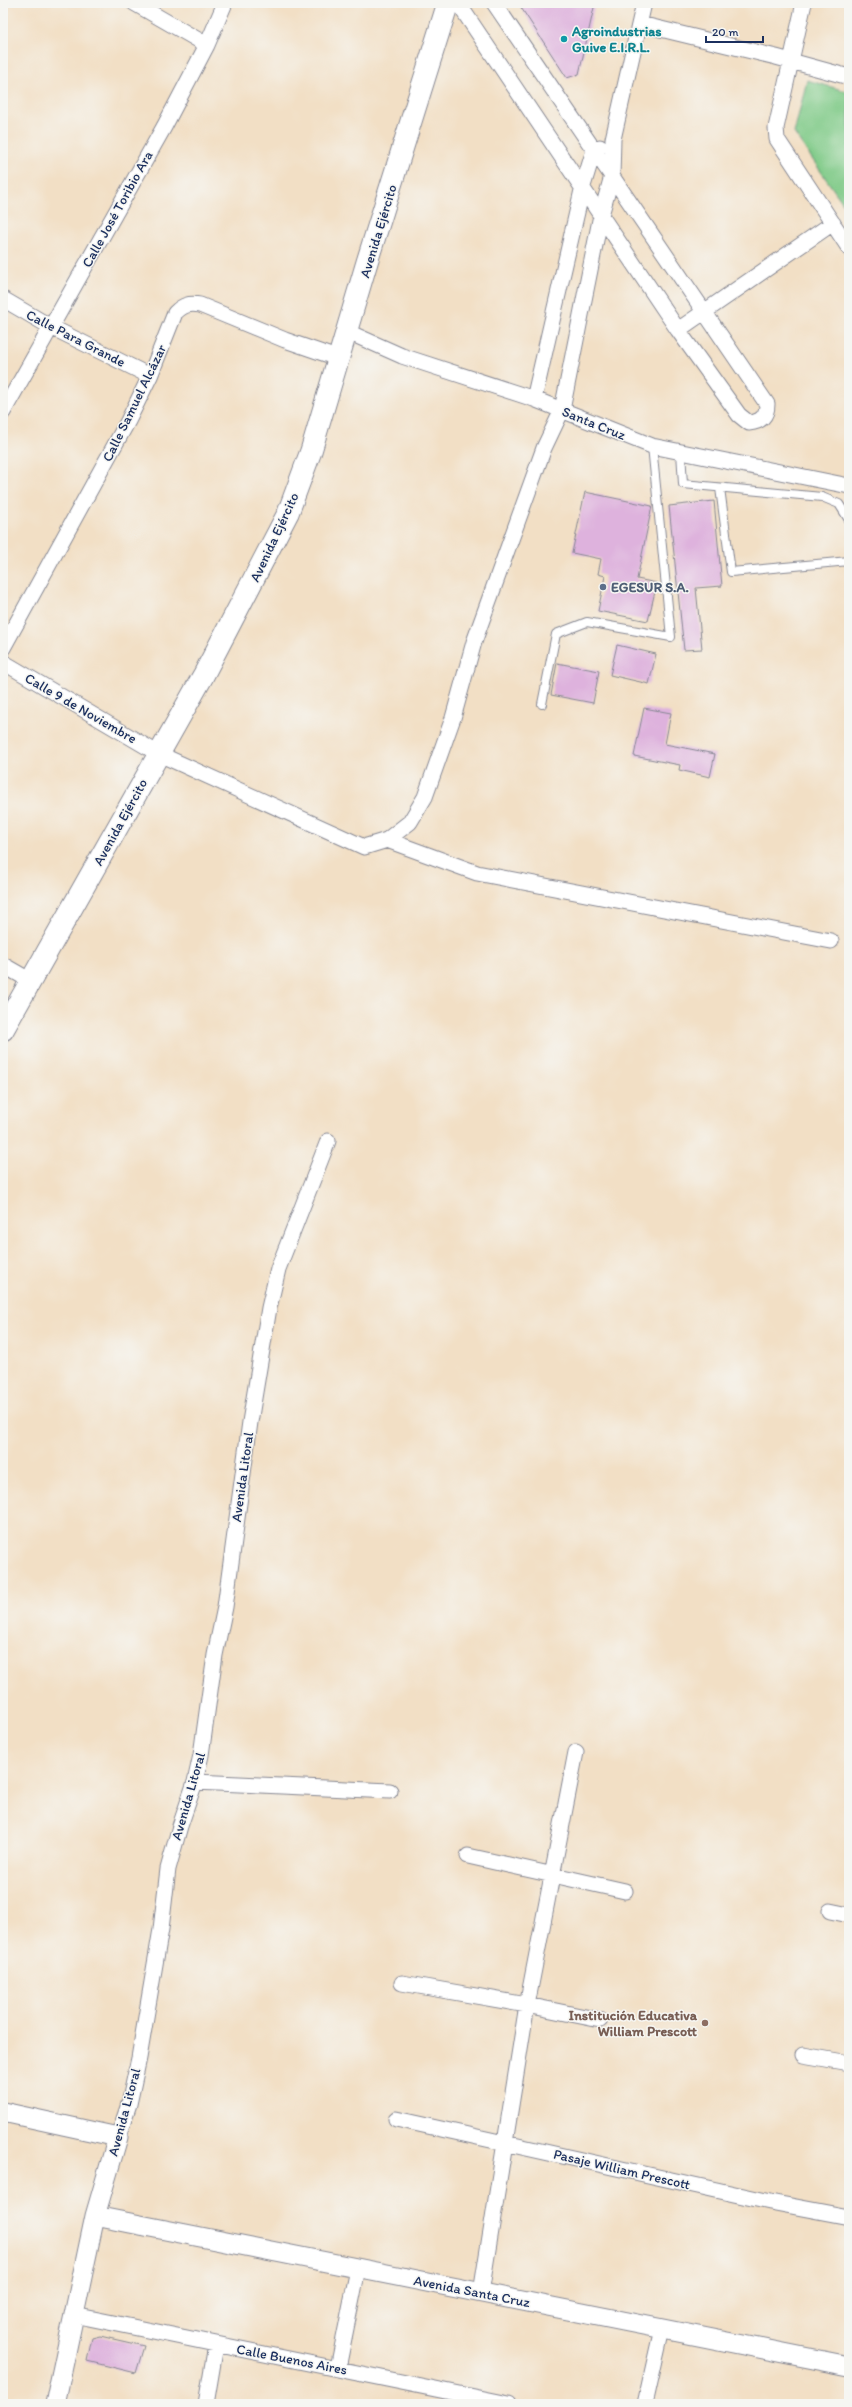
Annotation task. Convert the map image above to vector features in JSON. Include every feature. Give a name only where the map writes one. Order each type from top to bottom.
[{"type":"main road","name":"Avenida Ejército","points":[[3,1030],[159,754],[253,583],[288,513],[311,451],[340,360],[367,262],[448,3]]},
{"type":"street","points":[[134,3],[207,44]]},
{"type":"street","name":"Calle José Toribio Ara","points":[[3,412],[164,127],[207,44],[225,3]]},
{"type":"street","points":[[458,3],[583,186],[678,330],[739,415],[749,422],[761,420],[765,415],[767,404],[494,3]]},
{"type":"street","points":[[387,840],[410,822],[424,796],[453,718],[474,642],[523,511],[544,448],[562,410],[601,215],[612,176],[613,139],[644,3]]},
{"type":"street","points":[[804,3],[776,128],[777,140],[834,223],[849,248]]},
{"type":"street","points":[[640,24],[849,77]]},
{"type":"street","points":[[534,399],[583,186],[594,150],[613,139]]},
{"type":"street","points":[[678,330],[834,223]]},
{"type":"street","name":"Calle Para Grande","points":[[3,299],[51,327],[150,376]]},
{"type":"street","name":"Calle Samuel Alcázar","points":[[3,648],[124,428],[150,376],[175,313],[182,306],[191,304],[200,305],[285,340],[340,360]]},
{"type":"street","name":"Santa Cruz","points":[[348,332],[402,356],[534,399],[652,446],[849,486]]},
{"type":"street","name":"Calle 9 de Noviembre","points":[[3,662],[159,754],[364,847],[387,840]]},
{"type":"street","points":[[387,840],[477,873],[831,941]]},
{"type":"street","points":[[3,965],[31,981]]},
{"type":"street","name":"Avenida Litoral","points":[[56,2404],[95,2216],[129,2104],[139,2058],[161,1929],[168,1869],[180,1826],[195,1782],[225,1607],[242,1474],[269,1308],[278,1269],[328,1142]]},
{"type":"street","points":[[481,2293],[527,2005],[576,1752]]},
{"type":"street","points":[[195,1782],[390,1791]]},
{"type":"street","points":[[468,1856],[625,1891]]},
{"type":"street","points":[[830,1911],[849,1915]]},
{"type":"street","points":[[402,1983],[527,2005],[600,2020]]},
{"type":"street","points":[[803,2055],[849,2063]]},
{"type":"street","points":[[3,2112],[118,2137]]},
{"type":"street","name":"Pasaje William Prescott","points":[[396,2119],[770,2202],[849,2217]]},
{"type":"street","name":"Avenida Santa Cruz","points":[[95,2216],[849,2366]]},
{"type":"street","points":[[338,2368],[358,2269]]},
{"type":"street","name":"Calle Buenos Aires","points":[[74,2315],[216,2345],[338,2368],[507,2404]]},
{"type":"street","points":[[645,2404],[662,2329]]},
{"type":"street","points":[[206,2404],[216,2345]]},
{"type":"lane","points":[[542,704],[556,634],[588,622],[671,637],[652,446]]},
{"type":"lane","points":[[681,452],[683,484],[822,497],[839,504],[849,520]]},
{"type":"lane","points":[[720,488],[731,572],[849,562]]},
{"type":"green space","points":[[807,80],[849,92],[849,212],[794,133]]},
{"type":"building","name":"Agroindustrias Guive E.I.R.L.","points":[[518,3],[595,3],[579,74],[567,78]]},
{"type":"building","points":[[585,492],[652,506],[637,579],[657,583],[648,621],[598,611],[605,576],[598,574],[601,559],[572,553]]},
{"type":"building","points":[[714,501],[722,586],[696,588],[702,649],[684,650],[669,506]]},
{"type":"building","points":[[617,645],[656,654],[649,684],[610,675]]},
{"type":"building","points":[[557,663],[599,671],[593,703],[551,695]]},
{"type":"building","points":[[644,708],[671,713],[665,744],[715,754],[710,777],[679,770],[680,765],[634,756]]},
{"type":"building","points":[[100,2336],[144,2346],[136,2373],[87,2361],[92,2338]]},
{"type":"place","name":"Agroindustrias Guive E.I.R.L.","points":[[564,39]]},
{"type":"place","name":"EGESUR S.A.","points":[[603,587]]},
{"type":"place","name":"Institución Educativa William Prescott","points":[[705,2023]]}]
